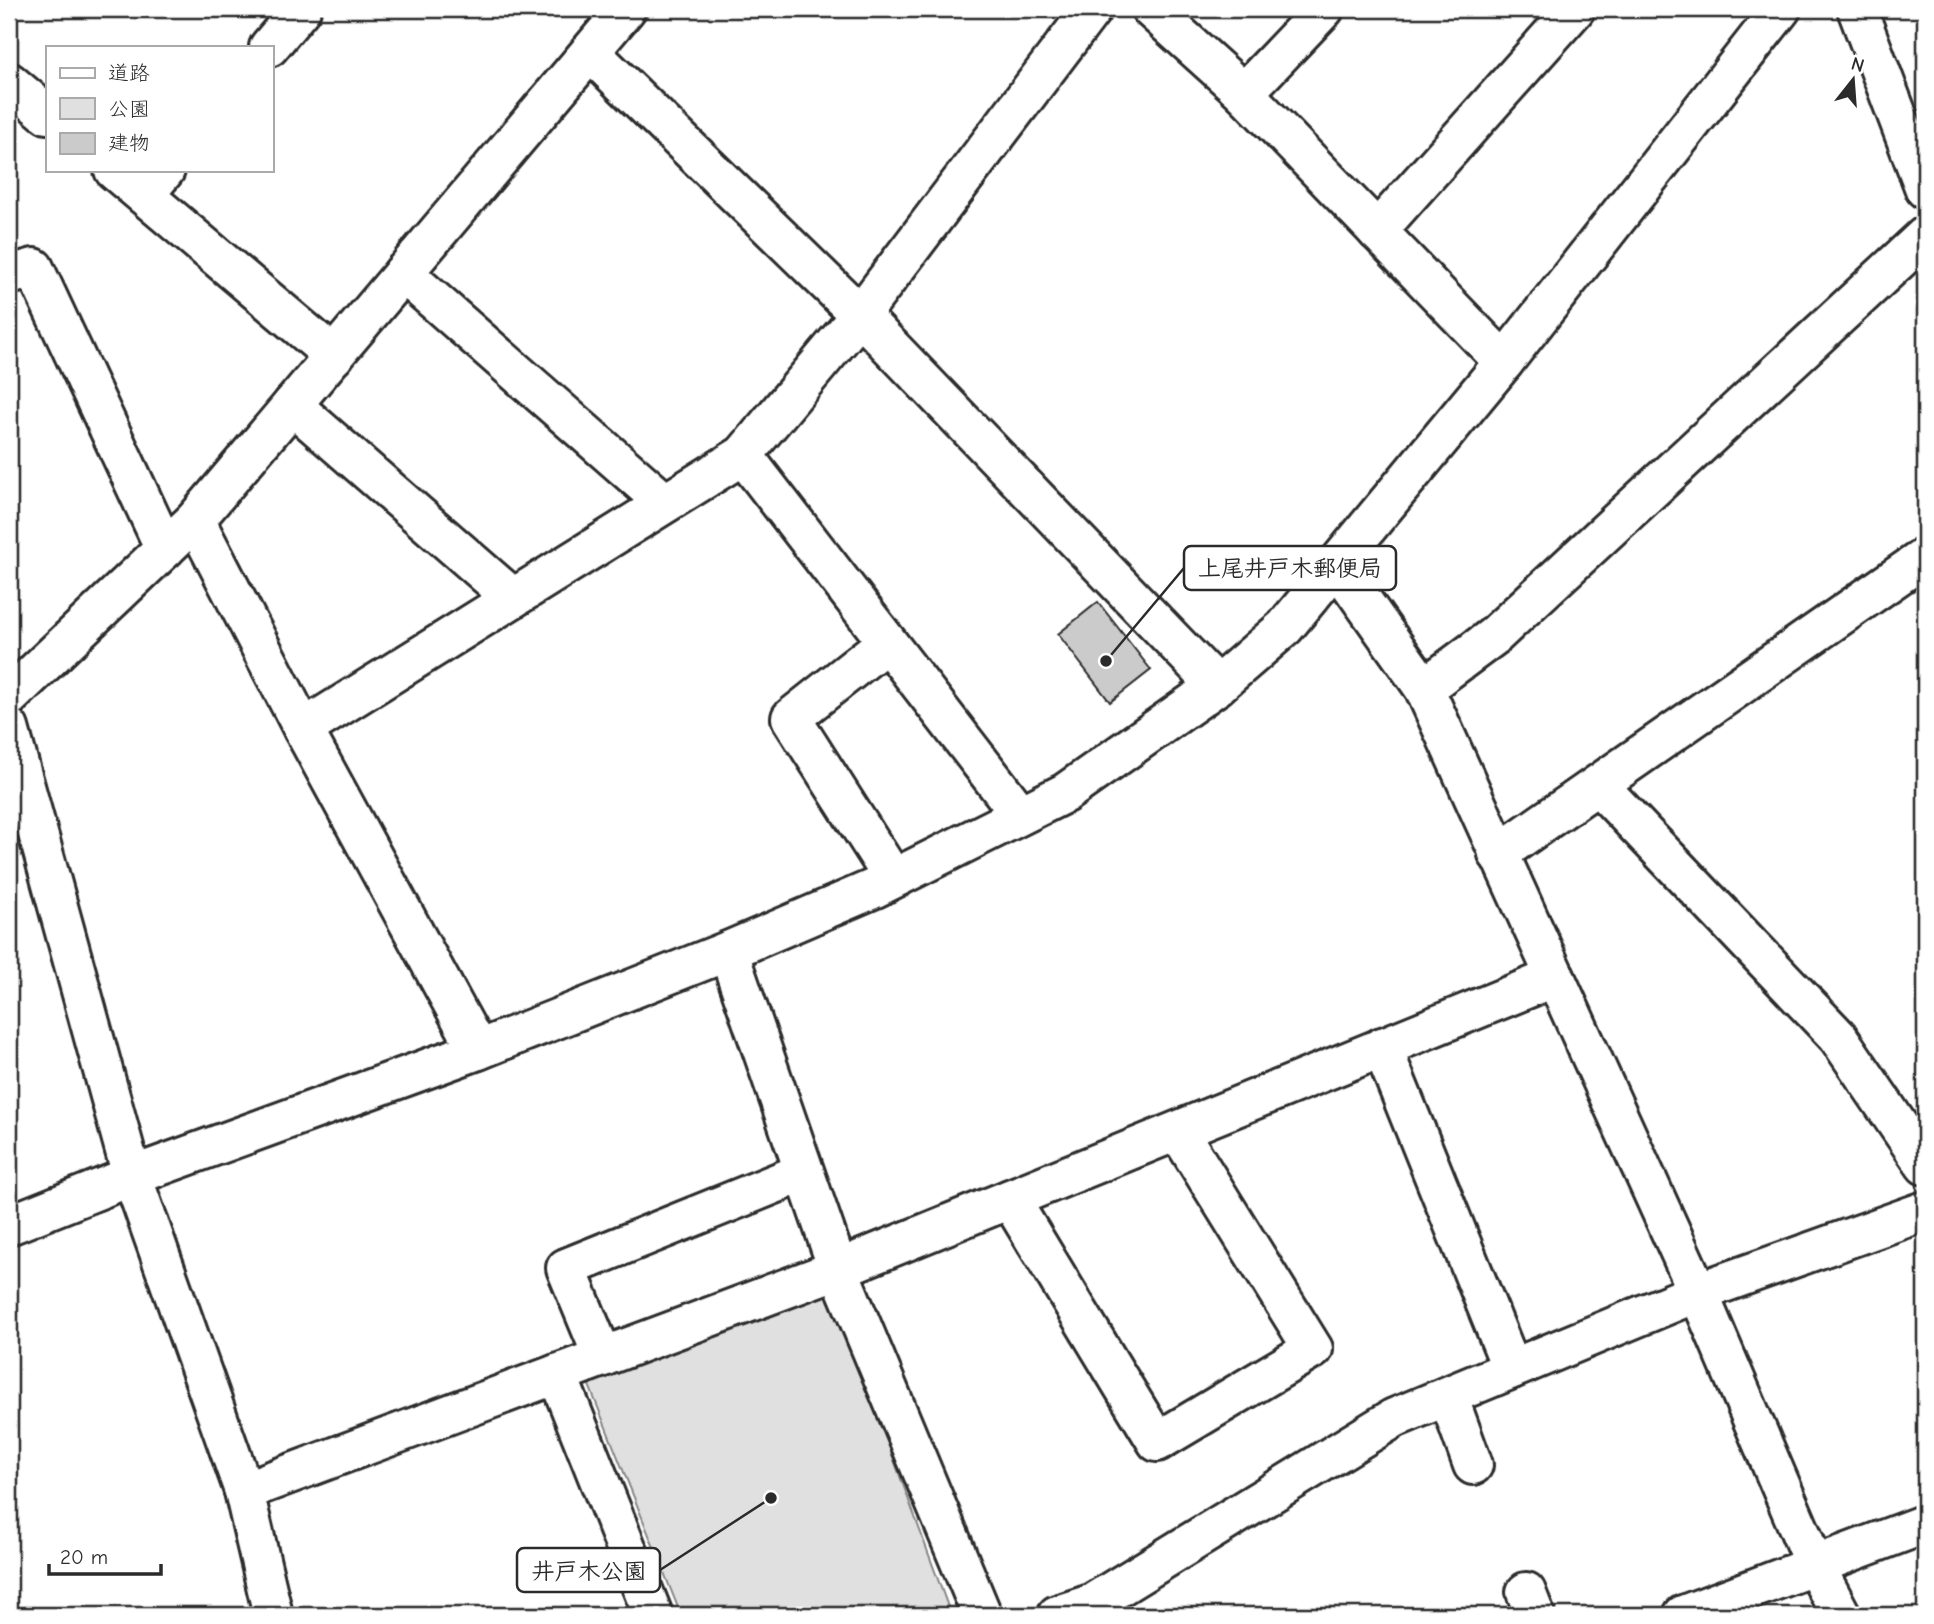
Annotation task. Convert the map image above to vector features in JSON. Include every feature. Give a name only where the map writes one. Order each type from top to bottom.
[{"type":"street","points":[[270,46],[301,9]]},
{"type":"street","points":[[9,697],[195,520],[626,9]]},
{"type":"street","points":[[303,729],[743,455],[860,315],[1092,9]]},
{"type":"street","points":[[1151,9],[1244,93],[1504,362]]},
{"type":"street","points":[[1244,93],[1324,9]]},
{"type":"street","points":[[1377,231],[1575,9]]},
{"type":"street","points":[[9,1225],[132,1176],[478,1050],[727,951],[893,878],[1065,793],[1217,686],[1285,627],[1504,362],[1782,9]]},
{"type":"street","points":[[1857,9],[1925,188]]},
{"type":"street","points":[[590,52],[860,315],[1217,686]]},
{"type":"street","points":[[9,82],[46,113]]},
{"type":"street","points":[[121,172],[154,182],[334,356]]},
{"type":"street","points":[[1424,688],[1494,636],[1925,236]]},
{"type":"street","points":[[9,275],[34,268],[165,548]]},
{"type":"street","points":[[403,273],[665,503]]},
{"type":"street","points":[[292,405],[513,598]]},
{"type":"street","points":[[743,455],[1020,814]]},
{"type":"street","points":[[195,520],[303,729],[478,1050]]},
{"type":"street","points":[[1498,855],[1925,557]]},
{"type":"street","points":[[1337,565],[1424,688],[1553,978],[1698,1292],[1814,1564],[1841,1615]]},
{"type":"street","points":[[887,642],[791,718],[893,878]]},
{"type":"street","points":[[9,729],[132,1176],[244,1491],[273,1615]]},
{"type":"street","points":[[1598,785],[1838,1037],[1925,1165]]},
{"type":"street","points":[[727,951],[838,1269],[982,1615]]},
{"type":"street","points":[[244,1491],[838,1269],[1553,978]]},
{"type":"street","points":[[1382,1047],[1512,1369]]},
{"type":"street","points":[[1010,1199],[1157,1443],[1313,1349],[1178,1131]]},
{"type":"street","points":[[603,1357],[566,1268],[804,1172]]},
{"type":"street","points":[[1056,1615],[1091,1604],[1394,1418],[1698,1292],[1925,1211]]},
{"type":"street","points":[[557,1374],[653,1615]]},
{"type":"street","points":[[1448,1395],[1474,1465]]},
{"type":"street","points":[[1682,1615],[1925,1524]]},
{"type":"green space","points":[[829,1283],[951,1615],[681,1615],[587,1380]]},
{"type":"building","points":[[1098,602],[1151,670],[1110,702],[1058,634]]},
{"type":"place","name":"上尾井戸木郵便局","points":[[1106,661]]},
{"type":"place","name":"井戸木公園","points":[[771,1498]]}]
